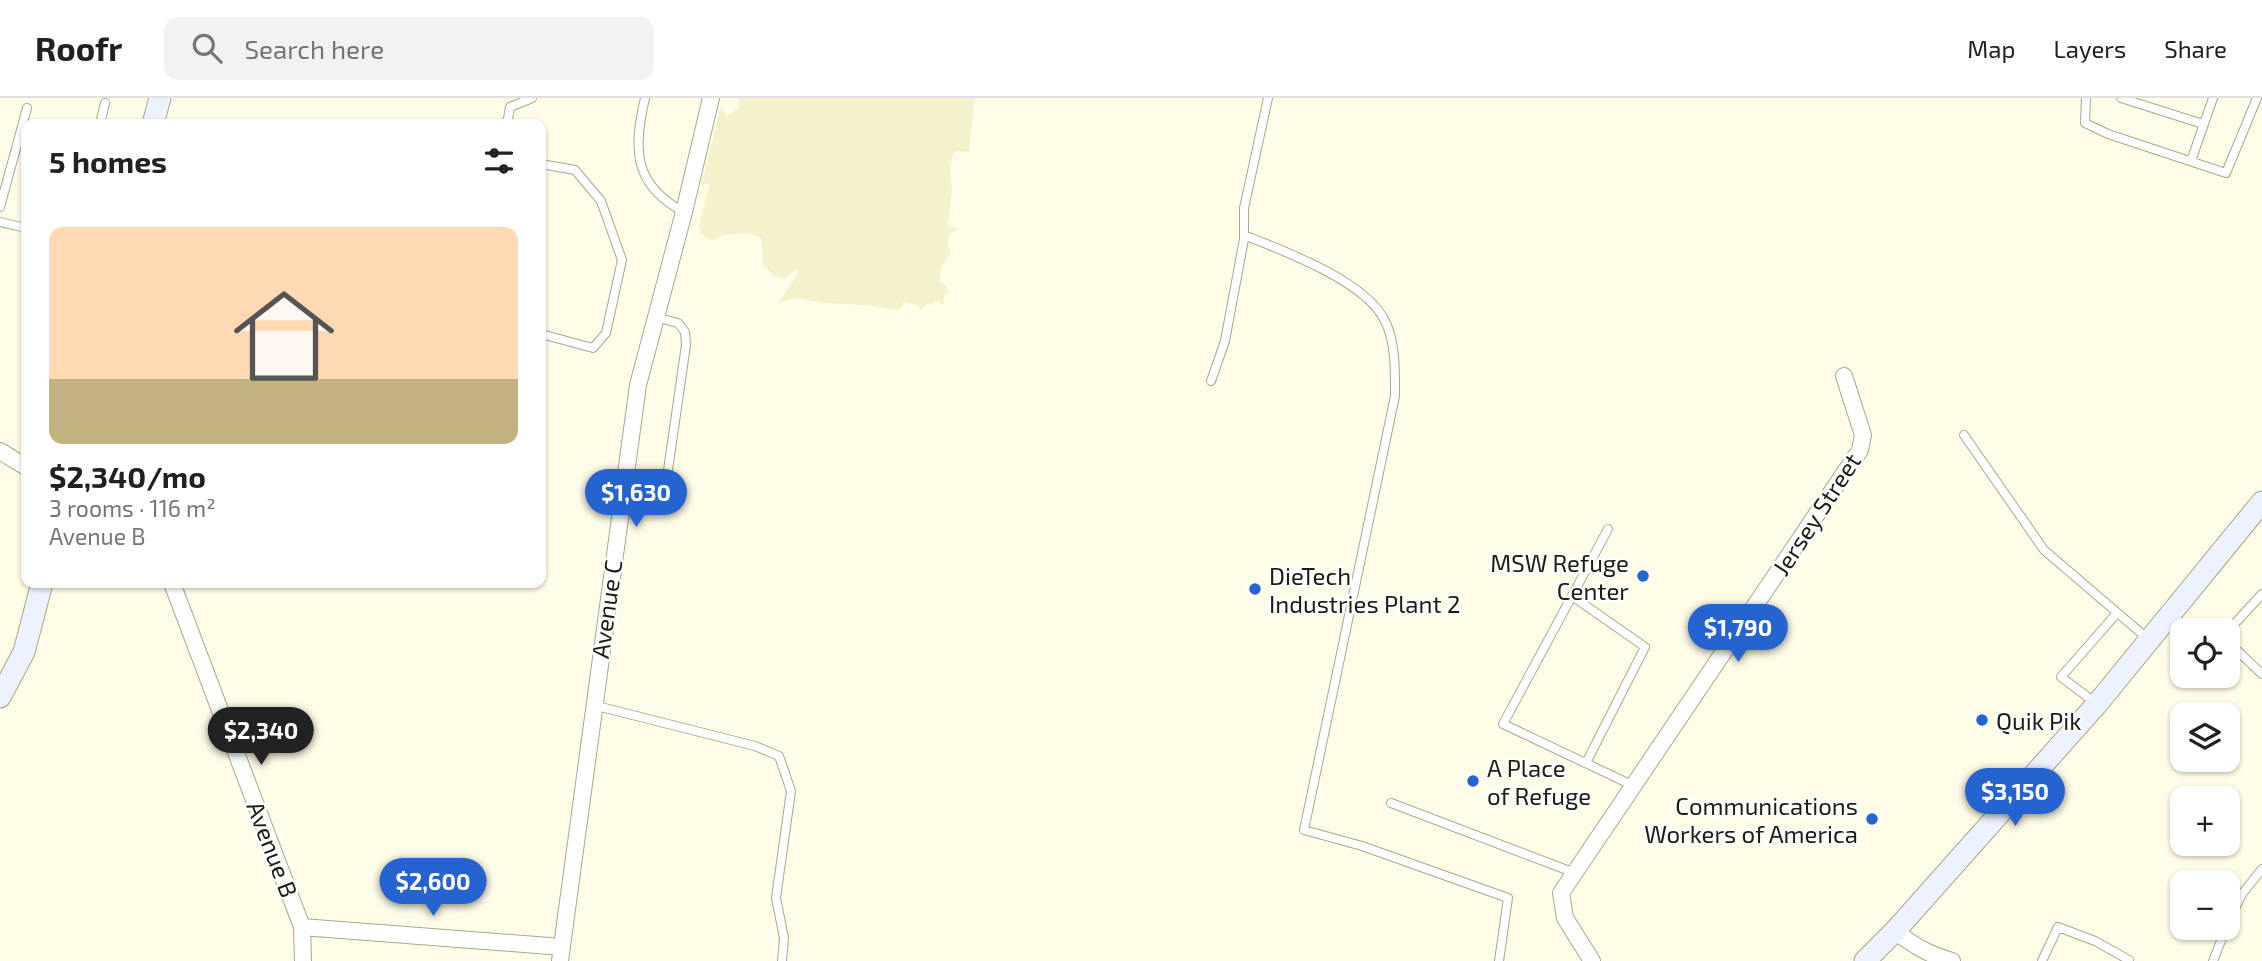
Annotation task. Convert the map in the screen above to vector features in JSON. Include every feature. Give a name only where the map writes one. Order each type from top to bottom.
[{"type":"main road","points":[[154,119],[160,98]]},
{"type":"main road","points":[[1865,961],[1895,931],[2097,704],[2262,502]]},
{"type":"main road","points":[[0,698],[24,652],[41,588]]},
{"type":"street","name":"Avenue C","points":[[561,954],[638,385],[711,98]]},
{"type":"street","name":"Jersey Street","points":[[1592,961],[1565,918],[1561,893],[1860,450],[1863,435],[1844,376]]},
{"type":"street","points":[[0,451],[21,464]]},
{"type":"street","name":"Avenue B","points":[[174,588],[302,927],[303,961]]},
{"type":"street","points":[[302,927],[561,954]]},
{"type":"street","points":[[1895,931],[1932,956],[1952,961]]},
{"type":"lane","points":[[508,119],[510,107],[532,98]]},
{"type":"lane","points":[[645,98],[638,129],[641,168],[649,186],[666,202],[684,212]]},
{"type":"lane","points":[[1211,381],[1225,341],[1244,235],[1244,208],[1268,98]]},
{"type":"lane","points":[[2087,98],[2085,123],[2108,134],[2226,173],[2257,98]]},
{"type":"lane","points":[[2121,98],[2203,124]]},
{"type":"lane","points":[[2191,161],[2213,98]]},
{"type":"lane","points":[[101,119],[105,103]]},
{"type":"lane","points":[[24,119],[27,108]]},
{"type":"lane","points":[[0,207],[21,130]]},
{"type":"lane","points":[[546,165],[575,170],[601,201],[622,260],[606,333],[593,348],[546,335]]},
{"type":"lane","points":[[0,222],[21,227]]},
{"type":"lane","points":[[1244,235],[1298,257],[1363,293],[1385,321],[1395,361],[1395,396],[1304,830],[1362,846],[1508,898],[1499,961]]},
{"type":"lane","points":[[621,501],[653,502],[662,496],[666,485],[685,332],[678,323],[655,317]]},
{"type":"lane","points":[[1964,435],[2044,550],[2150,641]]},
{"type":"lane","points":[[1608,529],[1503,724],[1634,786]]},
{"type":"lane","points":[[2240,618],[2262,594]]},
{"type":"lane","points":[[1572,596],[1645,647],[1586,763]]},
{"type":"lane","points":[[2097,704],[2061,677],[2117,612]]},
{"type":"lane","points":[[2240,653],[2262,674]]},
{"type":"lane","points":[[593,705],[755,746],[779,756],[791,791],[776,898],[784,937],[782,961]]},
{"type":"lane","points":[[1391,803],[1575,873]]},
{"type":"lane","points":[[2240,899],[2262,869]]},
{"type":"lane","points":[[2042,961],[2058,928],[2095,941],[2129,960]]},
{"type":"lane","points":[[2213,961],[2221,940]]},
{"type":"shaded area","points":[[739,98],[975,98],[969,152],[953,153],[950,169],[952,191],[948,226],[958,229],[949,235],[948,247],[951,252],[942,266],[940,283],[949,291],[944,297],[944,304],[938,300],[933,302],[932,306],[929,303],[921,309],[915,304],[903,302],[902,308],[896,310],[796,298],[779,302],[799,272],[796,269],[785,279],[775,277],[763,264],[761,238],[746,233],[723,235],[715,240],[706,238],[700,232],[699,225],[710,183],[701,186],[721,106],[727,117],[738,108]]},
{"type":"place","name":"MSW Refuge Center","points":[[1643,576]]},
{"type":"place","name":"DieTech Industries Plant 2","points":[[1255,589]]},
{"type":"place","name":"Quik Pik","points":[[1982,720]]},
{"type":"place","name":"A Place of Refuge","points":[[1473,781]]},
{"type":"place","name":"Communications Workers of America","points":[[1872,819]]}]
